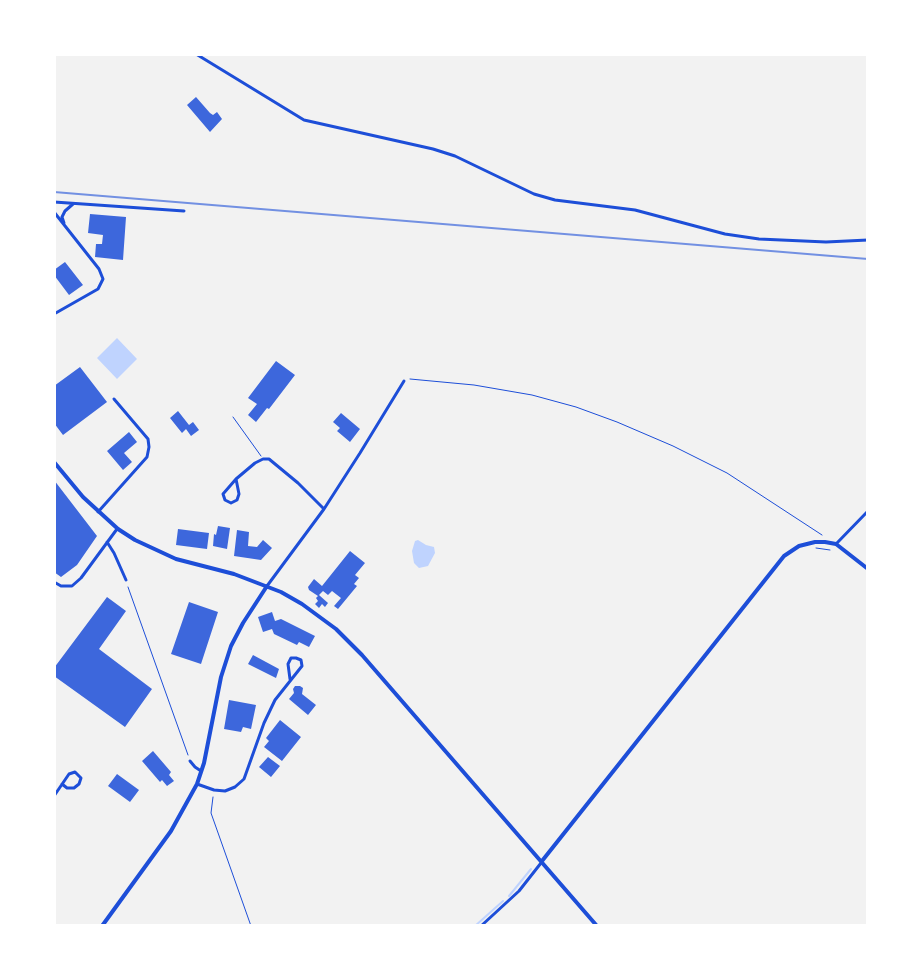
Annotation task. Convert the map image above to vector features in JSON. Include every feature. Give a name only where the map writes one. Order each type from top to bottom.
[{"type":"street","points":[[196,54],[304,120],[455,156],[534,194],[555,200],[635,210],[736,236],[794,242],[868,240]]},
{"type":"street","points":[[54,202],[184,211]]},
{"type":"street","points":[[65,226],[62,217],[73,204]]},
{"type":"street","points":[[54,212],[99,269],[103,279],[98,289],[54,314]]},
{"type":"street","points":[[102,926],[171,831],[197,784],[221,677],[231,646],[243,623],[324,509],[404,381]]},
{"type":"street","points":[[98,512],[147,457],[149,447],[148,439],[114,399]]},
{"type":"street","points":[[236,479],[239,494],[237,500],[231,503],[225,500],[223,494],[236,479],[263,459],[269,459],[324,509]]},
{"type":"street","points":[[54,462],[98,512],[143,544],[176,559],[267,586],[302,604],[336,629],[597,926]]},
{"type":"street","points":[[836,544],[868,511]]},
{"type":"street","points":[[54,582],[72,586],[118,529]]},
{"type":"street","points":[[107,542],[126,580]]},
{"type":"street","points":[[481,926],[519,891],[784,556],[804,544],[836,544],[868,569]]},
{"type":"street","points":[[197,784],[225,791],[244,779],[275,700],[290,679],[301,670],[301,660],[291,658],[288,664],[290,679]]},
{"type":"street","points":[[190,761],[201,771]]},
{"type":"street","points":[[54,796],[62,784],[69,774],[75,772],[81,778],[74,788],[62,784]]},
{"type":"lane","points":[[233,417],[263,459]]},
{"type":"path","points":[[404,381],[412,379],[474,385],[532,395],[617,422],[727,473],[836,544]]},
{"type":"path","points":[[126,580],[190,761]]},
{"type":"path","points":[[214,790],[211,813],[251,926]]},
{"type":"water","points":[[117,338],[137,359],[117,379],[97,358]]},
{"type":"water","points":[[418,540],[434,547],[435,553],[428,566],[419,568],[414,563],[412,551]]},
{"type":"building","points":[[196,97],[210,113],[213,115],[217,112],[222,119],[210,132],[187,105]]},
{"type":"building","points":[[90,214],[126,217],[123,260],[95,257],[96,244],[102,244],[103,235],[88,233]]},
{"type":"building","points":[[65,262],[83,285],[69,295],[54,275],[54,270]]},
{"type":"building","points":[[276,361],[295,375],[256,422],[248,415],[257,404],[248,398]]},
{"type":"building","points":[[80,367],[107,402],[63,435],[54,423],[54,386]]},
{"type":"building","points":[[178,411],[189,425],[193,422],[199,430],[191,436],[186,429],[182,433],[170,418]]},
{"type":"building","points":[[341,413],[360,429],[350,442],[337,431],[340,428],[333,422]]},
{"type":"building","points":[[129,432],[137,442],[124,453],[132,462],[123,470],[107,451]]},
{"type":"building","points":[[54,480],[97,536],[77,565],[61,577],[54,572]]},
{"type":"building","points":[[218,526],[230,528],[227,549],[213,546]]},
{"type":"building","points":[[178,529],[209,533],[207,549],[176,545]]},
{"type":"building","points":[[237,530],[249,532],[248,546],[257,547],[263,540],[272,548],[261,560],[234,556]]},
{"type":"building","points":[[350,551],[365,563],[355,575],[359,578],[354,584],[357,586],[338,609],[334,606],[341,598],[332,591],[328,595],[323,591],[319,595],[328,603],[319,608],[315,604],[318,596],[308,587],[314,579],[322,586]]},
{"type":"building","points":[[107,597],[126,611],[99,649],[152,689],[125,727],[54,676],[54,668]]},
{"type":"building","points":[[189,602],[218,612],[201,664],[171,654]]},
{"type":"building","points":[[272,612],[275,621],[281,619],[315,636],[309,647],[274,634],[272,629],[263,632],[258,617]]},
{"type":"building","points":[[253,655],[279,669],[276,678],[248,664]]},
{"type":"building","points":[[295,686],[303,688],[302,694],[316,705],[308,715],[289,699]]},
{"type":"building","points":[[229,700],[256,705],[251,729],[243,727],[241,732],[224,729]]},
{"type":"building","points":[[280,720],[301,737],[282,761],[264,747],[269,741],[266,738]]},
{"type":"building","points":[[153,751],[171,772],[169,775],[174,781],[167,786],[142,761]]},
{"type":"building","points":[[268,757],[280,766],[271,777],[259,767]]},
{"type":"building","points":[[117,774],[139,790],[130,802],[108,786]]},
{"type":"waterway","points":[[509,896],[531,869]]},
{"type":"waterway","points":[[475,926],[503,901]]},
{"type":"railway","points":[[54,192],[868,259]]}]
